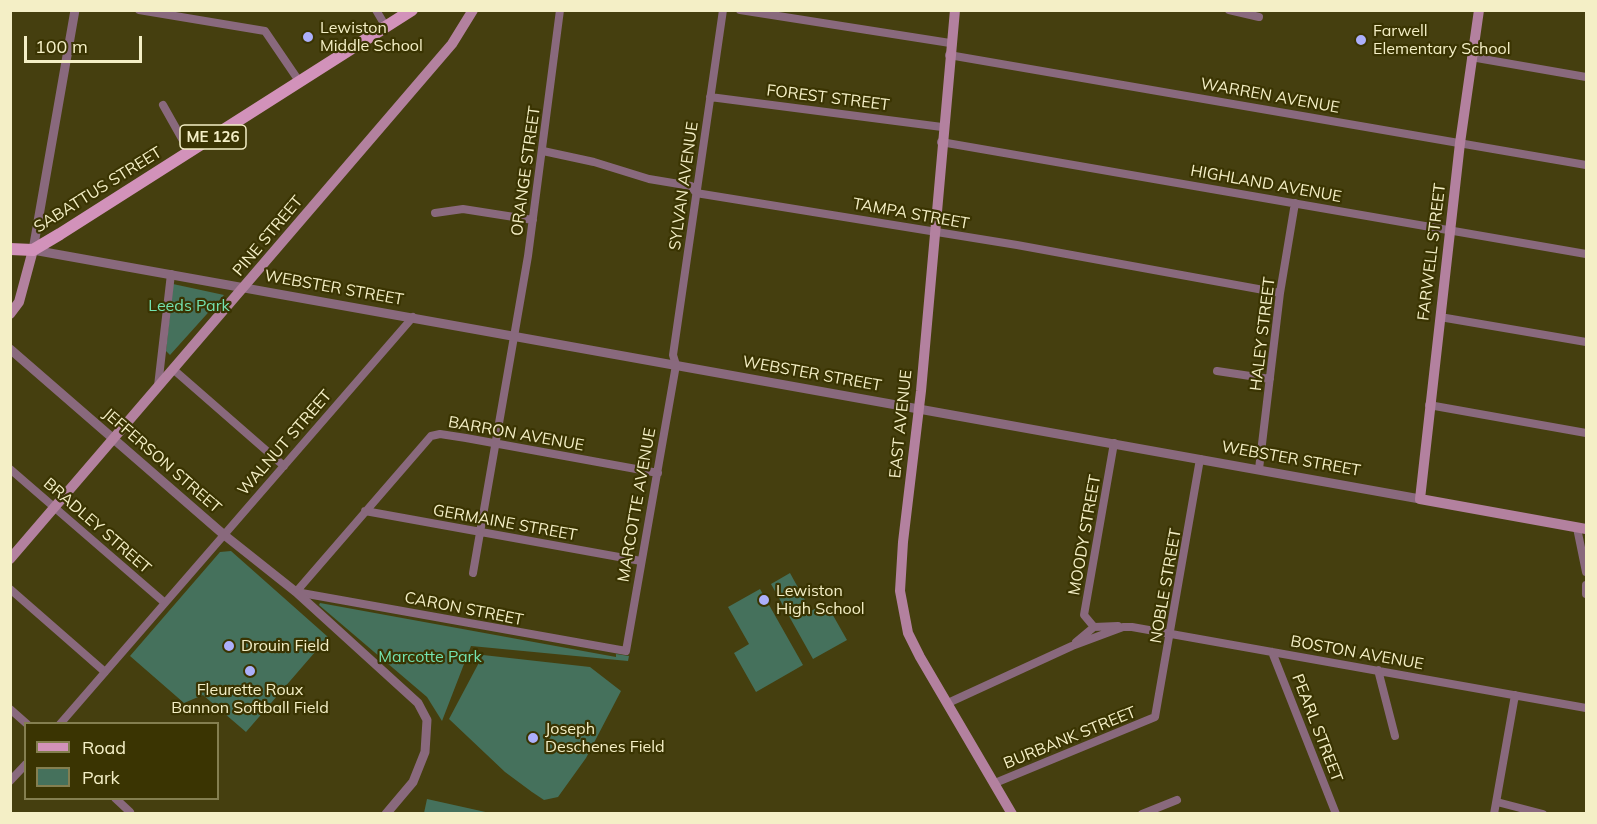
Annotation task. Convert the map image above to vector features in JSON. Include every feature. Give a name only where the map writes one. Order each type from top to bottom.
[{"type":"main road","name":"SABATTUS STREET","points":[[10,249],[33,250],[190,153],[298,81],[412,10]]},
{"type":"main road","name":"PINE STREET","points":[[10,559],[452,44],[473,10]]},
{"type":"main road","name":"EAST AVENUE","points":[[955,10],[949,49],[919,408],[903,542],[902,605],[908,633],[1012,813]]},
{"type":"main road","name":"FARWELL STREET","points":[[1420,499],[1460,143],[1479,10]]},
{"type":"main road","points":[[10,314],[19,302],[33,250]]},
{"type":"main road","name":"WEBSTER STREET","points":[[1420,499],[1582,528]]},
{"type":"street","points":[[33,250],[75,10]]},
{"type":"street","points":[[139,10],[265,31],[298,81]]},
{"type":"street","points":[[376,10],[386,27]]},
{"type":"street","name":"ORANGE STREET","points":[[473,573],[533,220],[560,10]]},
{"type":"street","name":"SYLVAN AVENUE","points":[[676,365],[673,355],[723,10]]},
{"type":"street","name":"WARREN AVENUE","points":[[740,10],[1587,165]]},
{"type":"street","points":[[1234,11],[1259,17]]},
{"type":"street","points":[[1471,57],[1587,77]]},
{"type":"street","name":"FOREST STREET","points":[[710,97],[942,127]]},
{"type":"street","points":[[163,105],[190,153]]},
{"type":"street","name":"HIGHLAND AVENUE","points":[[941,142],[1587,254]]},
{"type":"street","name":"TAMPA STREET","points":[[543,151],[594,162],[649,179],[691,186],[696,193],[933,231],[1280,293]]},
{"type":"street","name":"HALEY STREET","points":[[1259,469],[1280,293],[1295,203]]},
{"type":"street","points":[[435,213],[463,209],[533,220]]},
{"type":"street","name":"WEBSTER STREET","points":[[33,250],[1420,499]]},
{"type":"street","points":[[158,387],[171,274]]},
{"type":"street","name":"WALNUT STREET","points":[[61,722],[413,317]]},
{"type":"street","points":[[1440,317],[1587,342]]},
{"type":"street","name":"JEFFERSON STREET","points":[[10,349],[223,534],[296,592],[418,703],[424,711],[428,730],[420,769],[386,813]]},
{"type":"street","name":"MARCOTTE AVENUE","points":[[626,651],[676,365]]},
{"type":"street","points":[[174,370],[284,466]]},
{"type":"street","points":[[1217,371],[1270,379]]},
{"type":"street","points":[[1429,405],[1587,433]]},
{"type":"street","name":"BARRON AVENUE","points":[[296,592],[431,436],[440,434],[658,473]]},
{"type":"street","name":"MOODY STREET","points":[[1094,627],[1084,615],[1114,444]]},
{"type":"street","name":"NOBLE STREET","points":[[1155,717],[1200,459]]},
{"type":"street","name":"BRADLEY STREET","points":[[10,469],[165,603]]},
{"type":"street","name":"GERMAINE STREET","points":[[365,511],[641,561]]},
{"type":"street","points":[[1582,528],[1587,572]]},
{"type":"street","points":[[1587,585],[1587,594]]},
{"type":"street","points":[[10,589],[105,672]]},
{"type":"street","name":"CARON STREET","points":[[296,592],[626,651]]},
{"type":"street","name":"BOSTON AVENUE","points":[[1072,646],[1094,627],[1123,627],[1171,633],[1587,708]]},
{"type":"street","name":"BOSTON AVENUE","points":[[948,703],[1072,646],[1123,627]]},
{"type":"street","name":"PEARL STREET","points":[[1272,652],[1336,813]]},
{"type":"street","points":[[1378,670],[1395,736]]},
{"type":"street","points":[[1494,813],[1515,695]]},
{"type":"street","points":[[10,709],[26,722]]},
{"type":"street","name":"BURBANK STREET","points":[[995,783],[1155,717]]},
{"type":"street","points":[[10,781],[24,766]]},
{"type":"street","points":[[117,800],[130,812]]},
{"type":"street","points":[[1142,813],[1177,800]]},
{"type":"street","points":[[1497,802],[1543,813]]},
{"type":"green space","name":"Leeds Park","points":[[173,284],[224,295],[170,355],[166,351]]},
{"type":"green space","name":"Drouin Field","points":[[231,551],[328,637],[246,732],[203,695],[184,703],[130,656],[220,552]]},
{"type":"green space","points":[[790,573],[811,611],[826,603],[847,640],[813,659],[771,584]]},
{"type":"green space","points":[[760,589],[803,665],[756,692],[734,653],[749,644],[728,607]]},
{"type":"green space","name":"Marcotte Park","points":[[320,603],[616,657],[616,654],[629,656],[628,661],[471,646],[442,721],[427,697],[319,605]]},
{"type":"green space","name":"Joseph Deschenes Field","points":[[483,655],[590,667],[621,691],[586,758],[558,797],[544,800],[532,792],[505,772],[449,719]]},
{"type":"green space","points":[[427,799],[490,813],[424,813]]},
{"type":"place","name":"Lewiston Middle School","points":[[308,37]]},
{"type":"place","name":"Farwell Elementary School","points":[[1361,40]]},
{"type":"place","name":"Lewiston High School","points":[[764,600]]},
{"type":"place","name":"Drouin Field","points":[[229,646]]},
{"type":"place","name":"Fleurette Roux Bannon Softball Field","points":[[250,671]]},
{"type":"place","name":"Joseph Deschenes Field","points":[[533,738]]}]
